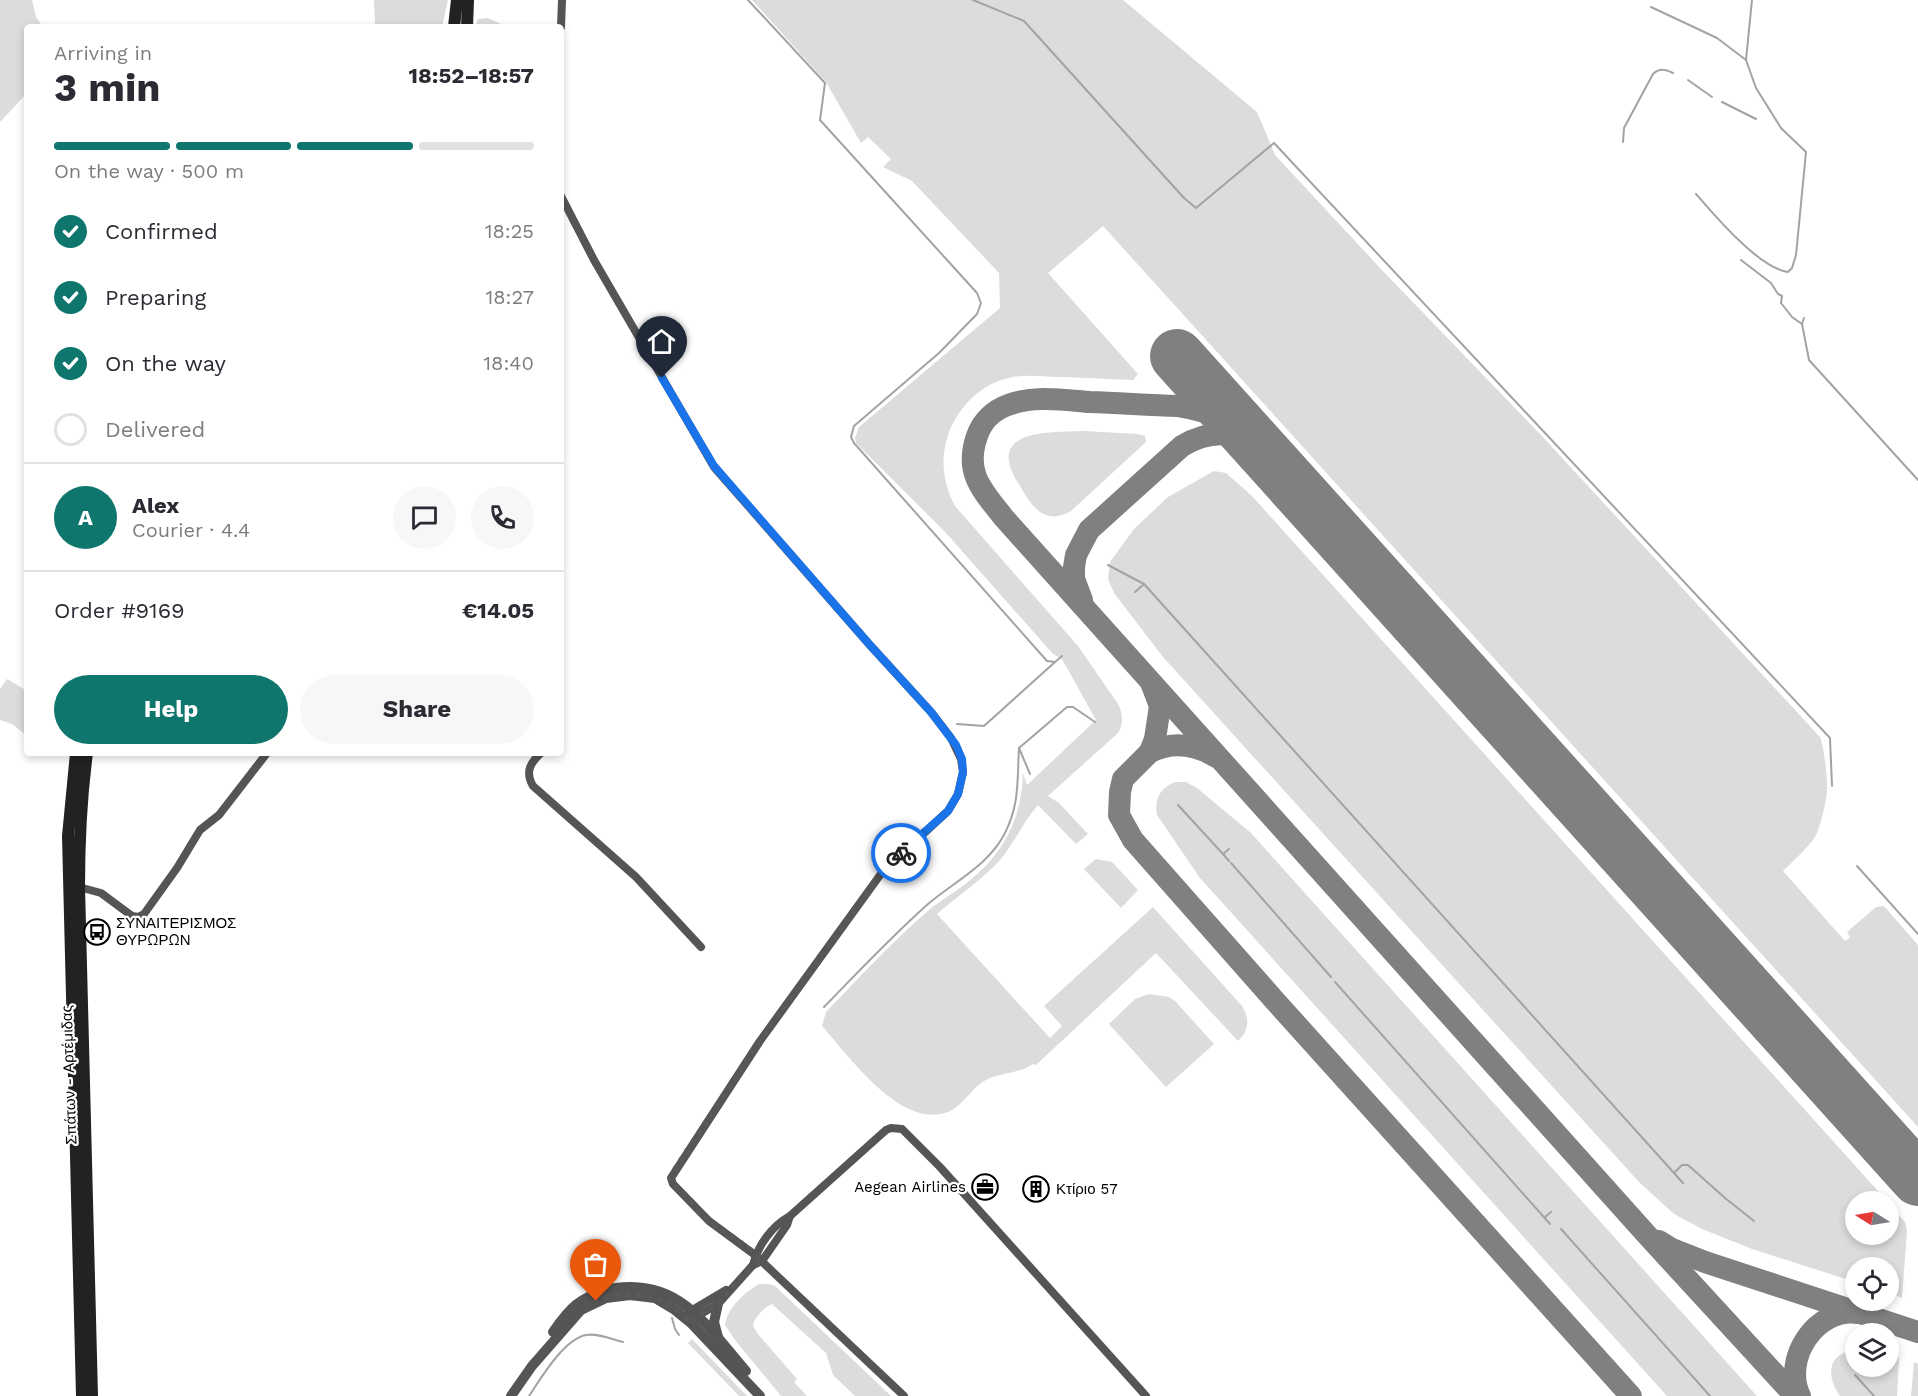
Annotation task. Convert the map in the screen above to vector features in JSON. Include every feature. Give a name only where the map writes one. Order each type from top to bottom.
[{"type":"main road","points":[[454,24],[457,0]]},
{"type":"main road","points":[[466,24],[468,0]]},
{"type":"main road","name":"Σπάτων - Αρτέμιδας","points":[[76,756],[68,836],[81,1396]]},
{"type":"main road","name":"Σπάτων - Αρτέμιδας","points":[[87,756],[81,812],[79,886],[92,1396]]},
{"type":"street","points":[[561,24],[562,0]]},
{"type":"street","points":[[564,202],[594,260],[714,466],[931,712],[951,738],[962,759],[961,787],[953,804],[883,871],[760,1041],[671,1178],[673,1184],[709,1221],[757,1260],[904,1396]]},
{"type":"street","points":[[79,886],[101,892],[132,916],[138,917],[144,914],[177,868],[200,830],[219,815],[265,756]]},
{"type":"street","points":[[538,756],[530,766],[528,774],[533,786],[636,877],[701,947]]},
{"type":"street","points":[[690,1317],[718,1304],[757,1260],[772,1232],[781,1221],[790,1216],[886,1130],[902,1129],[940,1167],[1146,1396]]},
{"type":"street","points":[[690,1317],[736,1282]]},
{"type":"street","points":[[511,1396],[568,1312],[589,1297],[604,1291],[634,1287],[659,1291],[679,1301],[690,1317],[760,1396]]},
{"type":"street","points":[[718,1304],[714,1322],[721,1343]]},
{"type":"street","points":[[690,1317],[721,1343],[768,1396]]},
{"type":"shaded area","points":[[0,0],[32,0],[36,17],[41,24],[24,24],[24,96],[0,122]]},
{"type":"shaded area","points":[[374,0],[448,0],[443,24],[375,24]]},
{"type":"shaded area","points":[[752,0],[1123,0],[1257,112],[1275,155],[1540,434],[1820,737],[1827,787],[1821,822],[1811,842],[1783,871],[1845,941],[1850,937],[1847,932],[1876,907],[1884,906],[1918,945],[1918,1127],[1103,226],[1048,273],[1138,374],[1133,380],[1019,376],[992,384],[965,405],[952,424],[944,453],[944,471],[955,506],[1078,646],[1118,704],[1122,723],[1117,734],[1048,796],[1059,803],[1088,834],[1076,844],[1038,805],[994,867],[937,914],[1050,1038],[1062,1026],[1044,1006],[1153,907],[1242,1006],[1247,1020],[1246,1029],[1238,1041],[1156,953],[1036,1065],[1033,1064],[1022,1070],[986,1080],[958,1106],[948,1112],[930,1115],[912,1110],[895,1101],[861,1071],[822,1026],[826,1012],[908,929],[987,865],[1006,838],[1013,823],[1022,791],[1023,773],[1027,785],[1096,720],[1062,659],[1053,654],[947,534],[856,443],[855,438],[859,427],[1000,308],[999,273],[912,181],[883,167],[891,159],[868,137],[861,143],[826,82]]},
{"type":"shaded area","points":[[488,18],[501,24],[476,24],[478,19]]},
{"type":"shaded area","points":[[1083,431],[1138,434],[1145,436],[1146,442],[1071,511],[1054,516],[1040,512],[1029,501],[1013,474],[1009,460],[1011,448],[1023,438],[1037,434]]},
{"type":"shaded area","points":[[1214,471],[1226,473],[1252,496],[1878,1191],[1845,1191],[1845,1245],[1899,1245],[1899,1215],[1905,1222],[1907,1230],[1902,1298],[1899,1297],[1899,1257],[1845,1257],[1845,1279],[1752,1249],[1702,1229],[1674,1214],[1639,1182],[1163,657],[1114,593],[1108,579],[1110,562],[1134,529],[1168,497]]},
{"type":"shaded area","points":[[7,679],[24,689],[24,734],[12,724],[0,720],[0,689]]},
{"type":"shaded area","points":[[1175,782],[1186,782],[1197,788],[1251,833],[1757,1396],[1667,1396],[1200,878],[1157,815],[1156,804],[1159,795],[1165,787]]},
{"type":"shaded area","points":[[1096,859],[1112,862],[1138,890],[1121,908],[1084,869]]},
{"type":"shaded area","points":[[1149,994],[1169,997],[1175,1001],[1214,1044],[1166,1087],[1109,1024],[1135,999]]},
{"type":"shaded area","points":[[759,1284],[775,1286],[891,1396],[855,1396],[833,1375],[826,1353],[772,1304],[760,1313],[753,1325],[757,1333],[797,1379],[794,1382],[807,1396],[781,1396],[725,1325],[729,1313],[737,1302]]},
{"type":"shaded area","points":[[692,1339],[747,1396],[739,1396],[688,1343]]},
{"type":"shaded area","points":[[1845,1353],[1845,1377],[1898,1377],[1897,1396],[1840,1396],[1832,1381],[1831,1373],[1834,1361]]},
{"type":"shaded area","points":[[1914,1362],[1918,1364],[1918,1396],[1911,1396]]},
{"type":"waterway","points":[[748,0],[825,83],[820,120],[977,293],[981,303],[977,314],[939,353],[854,426],[851,437],[1047,661],[1055,662],[1062,656]]},
{"type":"waterway","points":[[973,0],[1024,21],[1184,198],[1196,208],[1274,143],[1830,738],[1832,786]]},
{"type":"waterway","points":[[1651,7],[1717,38],[1746,60],[1752,0]]},
{"type":"waterway","points":[[1696,194],[1751,251],[1776,268],[1788,272],[1792,268],[1796,255],[1806,152],[1781,128],[1756,88],[1746,60]]},
{"type":"waterway","points":[[1623,142],[1624,128],[1653,74],[1662,70],[1673,73]]},
{"type":"waterway","points":[[1688,80],[1712,97]]},
{"type":"waterway","points":[[1722,102],[1756,119]]},
{"type":"waterway","points":[[1741,260],[1771,283],[1782,296],[1781,303],[1792,317],[1802,324],[1809,360],[1918,480]]},
{"type":"waterway","points":[[1802,324],[1804,318]]},
{"type":"waterway","points":[[1108,565],[1144,584],[1683,1183]]},
{"type":"waterway","points":[[1135,592],[1144,584]]},
{"type":"waterway","points":[[957,724],[984,726],[1055,662]]},
{"type":"waterway","points":[[1030,774],[1019,748],[1067,707],[1073,707],[1095,722]]},
{"type":"waterway","points":[[824,1007],[915,916],[971,872],[998,844],[1013,812],[1018,781],[1019,748]]},
{"type":"waterway","points":[[1178,805],[1223,854]]},
{"type":"waterway","points":[[1229,849],[1223,854],[1229,861]]},
{"type":"waterway","points":[[1231,863],[1331,977]]},
{"type":"waterway","points":[[1857,866],[1918,934]]},
{"type":"waterway","points":[[1335,982],[1550,1224]]},
{"type":"waterway","points":[[1674,1173],[1682,1165],[1688,1165],[1754,1221]]},
{"type":"waterway","points":[[1545,1217],[1551,1212]]},
{"type":"waterway","points":[[1561,1229],[1710,1396]]},
{"type":"waterway","points":[[672,1318],[679,1335]]},
{"type":"waterway","points":[[529,1396],[561,1351],[578,1338],[595,1335],[623,1342]]},
{"type":"waterway","points":[[1857,1377],[1874,1396]]},
{"type":"taxiway","points":[[1259,447],[1222,419],[1190,408],[1039,399],[1008,405],[989,417],[977,436],[973,460],[974,471],[982,490],[1004,518],[1647,1235],[1795,1396]]},
{"type":"taxiway","points":[[1082,600],[1074,579],[1074,567],[1076,555],[1089,530],[1182,446],[1205,436],[1221,434],[1245,439]]},
{"type":"taxiway","points":[[1152,685],[1160,706],[1155,739],[1150,752],[1123,779],[1120,792],[1119,815],[1133,840],[1631,1396]]},
{"type":"taxiway","points":[[1150,752],[1167,746],[1184,745],[1200,749],[1216,757]]},
{"type":"taxiway","points":[[1659,1241],[1672,1249],[1705,1262],[1918,1332]]},
{"type":"taxiway","points":[[1800,1396],[1796,1382],[1796,1367],[1799,1352],[1806,1338],[1829,1318],[1843,1313],[1858,1313]]},
{"type":"runway","points":[[1177,356],[1918,1179]]},
{"type":"way so far","points":[[596,1301],[617,1295],[649,1296],[661,1300],[691,1323],[696,1316],[718,1304],[753,1265],[762,1261],[709,1221],[673,1184],[671,1178],[760,1041],[883,871],[901,853]]},
{"type":"place","name":"ΣΥΝΑΙΤΕΡΙΣΜΟΣ ΘΥΡΩΡΩΝ","points":[[97,932]]},
{"type":"place","name":"Aegean Airlines","points":[[985,1187]]},
{"type":"place","name":"Κτίριο 57","points":[[1036,1189]]},
{"type":"route","points":[[662,378],[706,454],[722,476],[931,712],[956,745],[962,759],[963,772],[961,787],[953,804],[901,853]]}]
